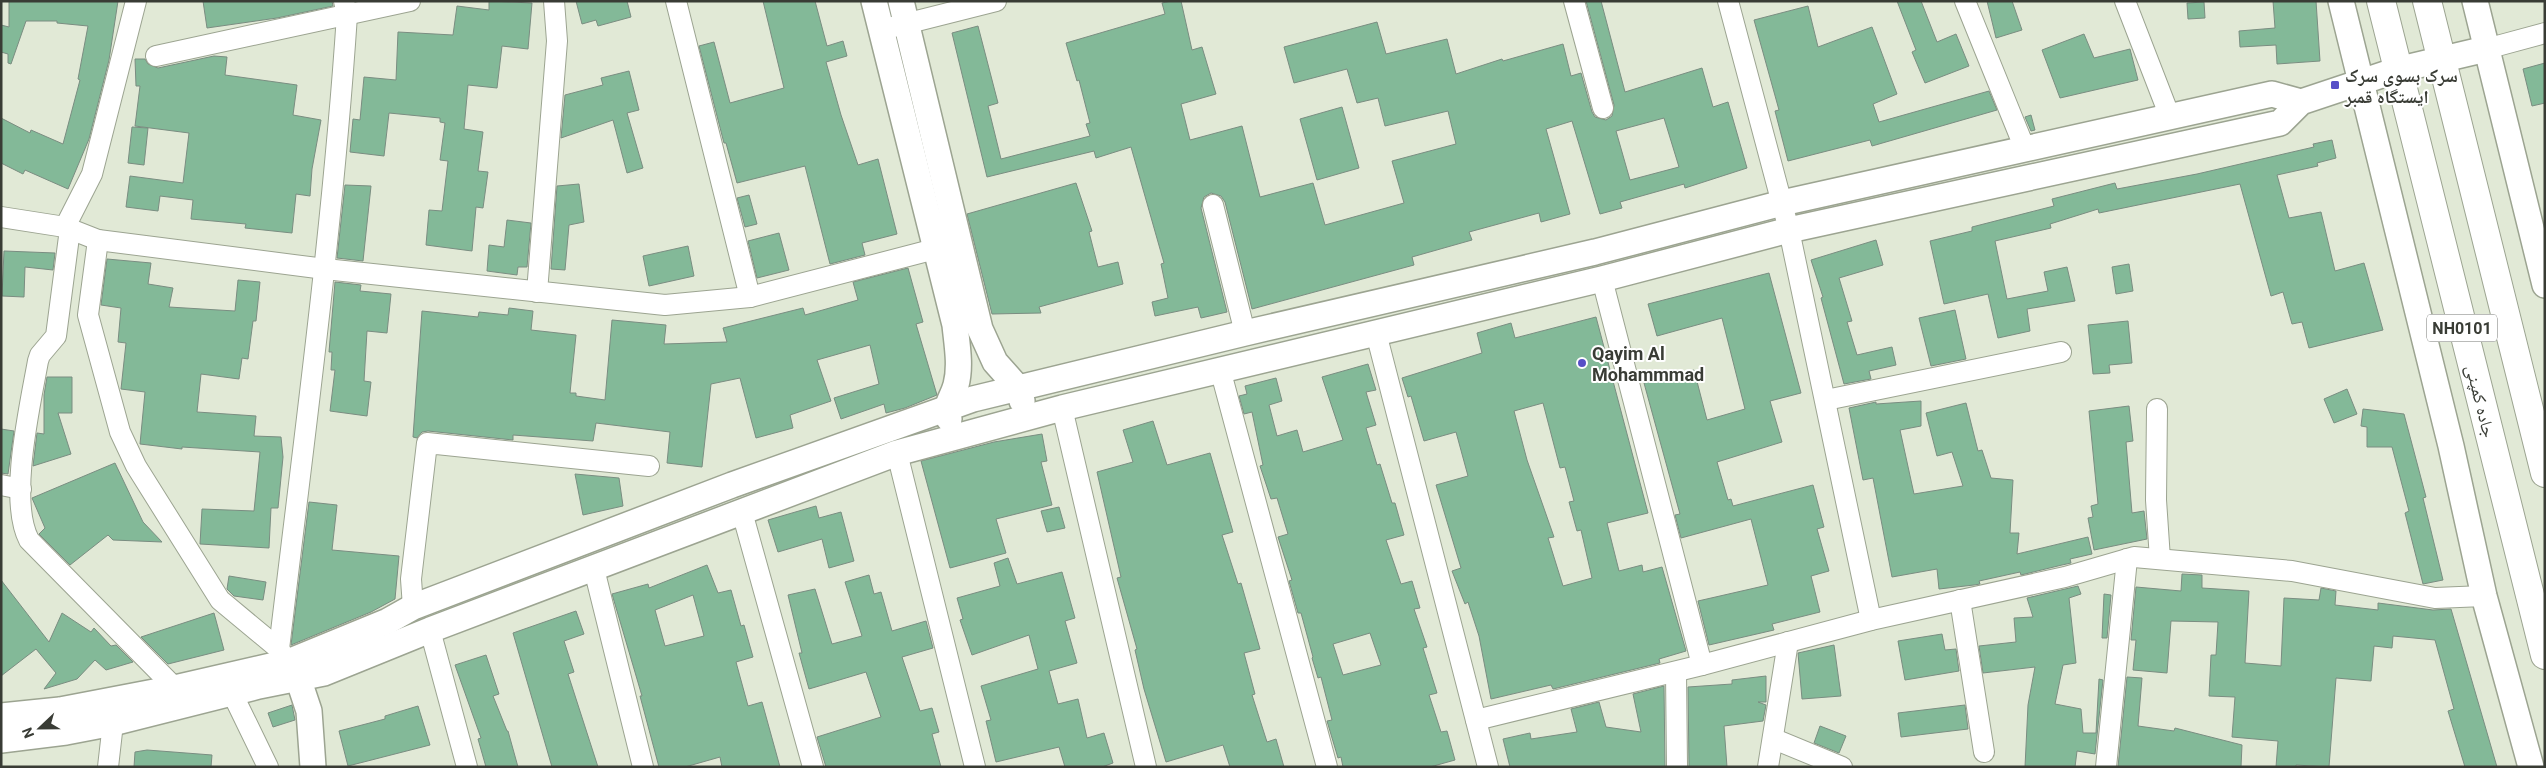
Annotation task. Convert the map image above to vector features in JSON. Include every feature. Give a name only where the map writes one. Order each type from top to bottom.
[{"type":"highway","name":"جاده کمپنی","points":[[2381,1],[2545,655]]},
{"type":"highway","name":"NH0101","points":[[2427,1],[2545,474]]},
{"type":"street","points":[[136,1],[92,174],[67,228],[56,336],[40,355],[38,361],[24,441],[21,489],[23,526],[29,540],[175,688]]},
{"type":"street","points":[[156,56],[346,8],[410,1]]},
{"type":"street","points":[[537,292],[558,42],[554,1]]},
{"type":"street","points":[[676,1],[750,297]]},
{"type":"street","points":[[874,1],[955,326],[958,364],[956,386],[946,407],[954,436]]},
{"type":"street","points":[[881,30],[904,13],[996,1]]},
{"type":"street","points":[[1574,1],[1603,108]]},
{"type":"street","points":[[1728,1],[1789,230],[1871,620]]},
{"type":"street","points":[[1965,1],[2025,149]]},
{"type":"street","points":[[2125,1],[2170,117]]},
{"type":"street","points":[[2341,1],[2451,446],[2484,596],[2531,767]]},
{"type":"street","points":[[2475,1],[2545,285]]},
{"type":"street","points":[[288,663],[340,115],[346,8]]},
{"type":"street","points":[[904,13],[980,329],[995,362],[1019,389],[1027,417]]},
{"type":"street","points":[[392,632],[430,630],[897,453],[954,436],[1220,369],[1602,280],[1789,230],[2280,123],[2301,102],[2397,70],[2545,34]]},
{"type":"street","points":[[1,740],[66,732],[110,712],[175,688],[288,663],[324,673],[392,632],[413,607],[732,485],[946,407],[1246,333],[1595,252],[1782,203],[2272,94],[2301,102]]},
{"type":"street","points":[[1214,205],[1246,333]]},
{"type":"street","points":[[1,217],[67,228],[98,240],[325,269],[666,305],[750,297],[935,250]]},
{"type":"street","points":[[98,240],[88,315],[120,432],[136,466],[220,600],[288,663],[309,711],[313,767]]},
{"type":"street","points":[[1602,280],[1702,665]]},
{"type":"street","points":[[1376,332],[1488,767]]},
{"type":"street","points":[[1826,400],[2061,352]]},
{"type":"street","points":[[1220,369],[1327,767]]},
{"type":"street","points":[[1062,408],[1146,767]]},
{"type":"street","points":[[2157,409],[2156,500],[2160,559]]},
{"type":"street","points":[[413,607],[411,579],[427,443],[649,466]]},
{"type":"street","points":[[897,453],[975,767]]},
{"type":"street","points":[[1,485],[21,489]]},
{"type":"street","points":[[742,512],[814,767]]},
{"type":"street","points":[[1476,720],[1676,672],[1871,620],[2065,577],[2134,557],[2292,571],[2435,598],[2484,596]]},
{"type":"street","points":[[2106,767],[2127,559]]},
{"type":"street","points":[[594,569],[642,767]]},
{"type":"street","points":[[1960,600],[1984,752]]},
{"type":"street","points":[[430,630],[467,767]]},
{"type":"street","points":[[1768,767],[1774,739],[1788,642]]},
{"type":"street","points":[[1,716],[60,710],[110,712],[232,693],[288,663]]},
{"type":"street","points":[[1676,672],[1677,767]]},
{"type":"street","points":[[232,693],[268,767]]},
{"type":"street","points":[[108,767],[110,712]]},
{"type":"street","points":[[1774,739],[1842,767]]},
{"type":"building","points":[[9,1],[118,1],[109,60],[89,139],[68,189],[25,170],[23,174],[1,163],[1,118],[30,133],[31,130],[63,144],[80,80],[78,79],[88,26],[57,23],[57,21],[26,21],[11,64],[8,63],[8,54],[1,52],[1,25],[9,27]]},
{"type":"building","points":[[203,1],[332,1],[333,6],[277,18],[207,28]]},
{"type":"building","points":[[489,1],[532,3],[528,49],[502,46],[497,88],[468,85],[464,129],[483,132],[478,171],[488,172],[483,208],[476,207],[472,251],[426,245],[429,210],[442,211],[448,161],[440,160],[445,123],[440,122],[440,118],[389,113],[384,156],[350,152],[353,119],[360,120],[364,77],[396,80],[398,32],[453,35],[457,6],[489,10]]},
{"type":"building","points":[[576,1],[627,1],[631,17],[598,26],[596,20],[582,24]]},
{"type":"building","points":[[763,1],[815,1],[827,46],[843,41],[847,56],[826,62],[858,165],[878,159],[897,234],[862,243],[865,255],[830,264],[805,166],[737,183],[726,143],[724,143],[699,46],[714,42],[730,103],[784,88]]},
{"type":"building","points":[[1181,1],[1192,50],[1202,47],[1216,94],[1181,104],[1190,140],[1242,126],[1260,197],[1313,183],[1325,225],[1404,203],[1392,161],[1456,144],[1448,111],[1385,126],[1378,98],[1357,103],[1347,69],[1294,83],[1284,47],[1377,22],[1386,54],[1447,39],[1456,74],[1502,59],[1503,61],[1563,44],[1571,76],[1581,73],[1592,112],[1595,117],[1606,120],[1612,116],[1614,105],[1586,1],[1601,1],[1625,92],[1702,68],[1713,107],[1728,102],[1747,168],[1685,188],[1684,184],[1620,202],[1622,208],[1600,214],[1572,121],[1546,129],[1570,214],[1541,222],[1539,213],[1469,232],[1472,240],[1412,257],[1414,265],[1252,309],[1225,202],[1221,196],[1211,193],[1204,197],[1201,208],[1227,312],[1201,318],[1198,307],[1155,316],[1152,302],[1168,298],[1161,264],[1164,263],[1131,147],[1096,158],[1094,151],[987,177],[952,33],[978,26],[998,103],[988,106],[1001,159],[1090,136],[1086,124],[1090,123],[1079,80],[1077,81],[1066,43],[1165,14],[1162,3]],"holes":[[[1664,118],[1679,167],[1630,180],[1616,131]]]},
{"type":"building","points":[[1897,1],[1921,1],[1937,42],[1956,34],[1969,66],[1925,83],[1912,52],[1916,50]]},
{"type":"building","points":[[1987,1],[2012,1],[2022,30],[1996,38]]},
{"type":"building","points":[[2273,1],[2316,1],[2320,61],[2277,64],[2276,45],[2240,47],[2239,31],[2275,28]]},
{"type":"building","points":[[2204,2],[2205,18],[2188,19],[2187,3]]},
{"type":"building","points":[[1808,6],[1818,47],[1872,27],[1897,94],[1873,104],[1879,122],[1989,91],[1997,110],[1872,146],[1870,140],[1788,161],[1775,111],[1779,110],[1754,20]]},
{"type":"building","points":[[2084,34],[2094,58],[2130,49],[2138,80],[2060,98],[2042,50]]},
{"type":"building","points":[[214,56],[227,57],[225,75],[297,85],[293,115],[321,120],[312,169],[310,196],[296,194],[292,233],[245,228],[246,224],[191,219],[193,200],[160,196],[158,211],[126,207],[130,176],[183,183],[189,133],[135,126],[140,86],[136,86],[135,59],[145,59],[148,64],[158,68]]},
{"type":"building","points":[[2545,63],[2545,103],[2532,106],[2523,69]]},
{"type":"building","points":[[629,71],[639,110],[627,113],[643,168],[627,173],[613,120],[561,138],[565,95],[603,85],[601,78]]},
{"type":"building","points":[[1342,107],[1359,168],[1317,180],[1300,119]]},
{"type":"building","points":[[2031,115],[2035,130],[2031,131],[2025,117]]},
{"type":"building","points":[[132,127],[148,128],[144,165],[128,163]]},
{"type":"building","points":[[2332,140],[2336,158],[2317,163],[2318,166],[2277,175],[2289,218],[2321,212],[2335,271],[2364,263],[2383,330],[2309,348],[2302,322],[2292,324],[2283,292],[2271,296],[2240,184],[2099,213],[2098,209],[2050,224],[2051,228],[1995,241],[2007,299],[2048,291],[2044,272],[2067,267],[2075,301],[2027,309],[2030,331],[1998,338],[1988,294],[1944,304],[1930,241],[1972,231],[1972,227],[2054,206],[2052,199],[2115,183],[2117,189],[2197,174],[2314,147],[2313,144]]},
{"type":"building","points":[[1076,183],[1092,231],[1089,232],[1098,267],[1118,262],[1123,284],[1039,307],[1041,313],[992,314],[967,214]]},
{"type":"building","points":[[579,184],[584,222],[569,225],[565,270],[551,269],[557,186]]},
{"type":"building","points":[[345,185],[371,186],[363,261],[337,258]]},
{"type":"building","points":[[749,195],[757,224],[745,227],[737,198]]},
{"type":"building","points":[[507,220],[531,223],[527,267],[518,267],[517,275],[487,271],[489,245],[504,247]]},
{"type":"building","points":[[779,233],[789,270],[757,278],[748,241]]},
{"type":"building","points":[[1876,240],[1883,265],[1839,278],[1852,321],[1847,322],[1857,355],[1892,347],[1896,365],[1869,371],[1871,379],[1844,384],[1821,298],[1823,297],[1811,260]]},
{"type":"building","points":[[688,246],[694,276],[649,286],[643,256]]},
{"type":"building","points":[[4,251],[55,253],[53,270],[25,267],[24,297],[2,296]]},
{"type":"building","points":[[107,259],[151,263],[148,284],[173,288],[169,307],[235,311],[238,280],[260,282],[256,321],[253,321],[248,359],[242,358],[239,379],[201,374],[197,412],[256,416],[254,436],[281,437],[283,457],[278,508],[271,508],[269,548],[200,544],[202,509],[254,511],[260,452],[182,447],[182,449],[140,444],[145,392],[121,389],[126,343],[118,342],[121,308],[101,305]]},
{"type":"building","points":[[2129,264],[2133,291],[2116,294],[2112,267]]},
{"type":"building","points":[[908,268],[923,322],[916,324],[937,395],[905,408],[886,413],[884,404],[841,419],[834,398],[879,384],[870,345],[817,360],[831,401],[790,415],[793,428],[756,438],[740,378],[711,384],[702,467],[667,463],[670,432],[596,423],[593,441],[513,435],[513,440],[428,431],[422,432],[417,438],[413,437],[422,311],[478,317],[479,312],[508,315],[509,308],[533,311],[531,330],[576,335],[570,393],[576,393],[576,396],[605,400],[612,320],[666,325],[664,344],[727,342],[723,328],[803,308],[805,315],[858,300],[853,282]]},
{"type":"building","points":[[1769,273],[1801,393],[1770,401],[1782,442],[1717,462],[1728,500],[1731,499],[1733,506],[1813,485],[1824,527],[1817,529],[1829,571],[1811,576],[1820,612],[1772,624],[1774,630],[1709,645],[1698,601],[1768,585],[1751,519],[1681,538],[1675,515],[1680,514],[1644,383],[1694,370],[1707,420],[1745,409],[1722,318],[1657,336],[1648,304]]},
{"type":"building","points":[[335,282],[361,285],[360,291],[391,294],[387,333],[367,331],[364,381],[371,382],[367,416],[330,411],[335,370],[331,370],[332,352],[329,352]]},
{"type":"building","points":[[1955,310],[1966,359],[1931,366],[1919,318]]},
{"type":"building","points":[[1596,317],[1648,513],[1607,523],[1619,571],[1642,565],[1643,572],[1662,567],[1686,651],[1659,659],[1660,663],[1553,689],[1551,685],[1491,699],[1479,636],[1468,602],[1465,604],[1452,571],[1461,568],[1436,485],[1468,476],[1456,432],[1424,441],[1411,396],[1408,397],[1402,378],[1482,353],[1477,333],[1511,323],[1515,338]],"holes":[[[1543,403],[1560,468],[1565,467],[1574,501],[1569,502],[1577,531],[1581,530],[1592,578],[1563,586],[1548,538],[1554,537],[1527,460],[1514,411]]]},
{"type":"building","points":[[2128,321],[2132,363],[2109,365],[2110,373],[2093,374],[2088,325]]},
{"type":"building","points":[[1368,364],[1376,390],[1366,392],[1376,425],[1366,428],[1377,465],[1380,464],[1392,503],[1395,503],[1404,535],[1386,540],[1401,584],[1412,581],[1420,608],[1414,609],[1427,647],[1423,648],[1437,693],[1429,695],[1441,732],[1447,731],[1455,760],[1430,767],[1343,767],[1341,757],[1338,758],[1327,721],[1332,720],[1321,677],[1318,678],[1301,613],[1298,613],[1289,581],[1292,580],[1278,537],[1288,534],[1277,498],[1271,499],[1260,466],[1263,465],[1252,412],[1244,414],[1239,396],[1247,394],[1245,386],[1276,378],[1282,401],[1269,405],[1277,436],[1297,430],[1303,452],[1343,440],[1322,377]],"holes":[[[1370,633],[1381,665],[1343,675],[1333,644]]]},
{"type":"building","points":[[47,377],[72,377],[72,413],[58,413],[71,454],[33,466],[37,433],[44,434],[44,395]]},
{"type":"building","points":[[2347,389],[2357,414],[2334,423],[2324,399]]},
{"type":"building","points":[[1921,401],[1921,426],[1900,430],[1914,494],[1963,486],[1952,452],[1937,456],[1926,413],[1966,403],[1978,451],[1982,450],[1991,478],[2013,480],[2010,533],[2019,533],[2017,554],[2088,537],[2092,554],[2070,559],[2071,563],[2021,575],[2020,572],[1979,581],[1980,584],[1974,585],[1939,589],[1937,569],[1892,577],[1873,478],[1863,480],[1849,408],[1876,402],[1876,404]]},
{"type":"building","points":[[2129,406],[2133,441],[2126,442],[2132,513],[2144,511],[2147,539],[2094,550],[2088,518],[2093,517],[2091,506],[2098,504],[2089,411]]},
{"type":"building","points":[[2363,409],[2404,414],[2426,497],[2423,498],[2443,580],[2423,584],[2405,513],[2409,511],[2392,447],[2367,447],[2367,427],[2361,426]]},
{"type":"building","points":[[1153,421],[1167,465],[1210,453],[1233,532],[1222,535],[1238,584],[1241,583],[1260,649],[1244,653],[1255,694],[1252,695],[1267,742],[1276,739],[1284,767],[1230,767],[1223,745],[1166,762],[1144,689],[1135,650],[1137,649],[1117,578],[1121,577],[1097,472],[1133,462],[1123,430]]},
{"type":"building","points":[[1,429],[14,431],[8,474],[1,473]]},
{"type":"building","points":[[1042,434],[1047,461],[1041,462],[1052,505],[996,519],[1006,553],[950,568],[921,461],[994,442]]},
{"type":"building","points":[[115,463],[143,522],[162,542],[113,540],[108,535],[70,565],[39,534],[45,528],[32,498]]},
{"type":"building","points":[[575,474],[619,478],[623,506],[583,515]]},
{"type":"building","points":[[309,502],[337,505],[332,550],[399,556],[395,599],[371,612],[291,645]]},
{"type":"building","points":[[816,506],[819,518],[841,512],[854,561],[829,568],[822,539],[778,552],[768,520]]},
{"type":"building","points":[[1059,507],[1065,528],[1047,532],[1041,511]]},
{"type":"building","points":[[1008,558],[1017,584],[1062,572],[1075,618],[1065,621],[1077,663],[1049,671],[1058,704],[1078,699],[1087,738],[1104,733],[1113,763],[1102,767],[1065,767],[1059,747],[996,762],[986,721],[991,720],[981,686],[1038,669],[1029,635],[972,655],[960,620],[963,619],[957,598],[1000,586],[994,563]]},
{"type":"building","points":[[707,565],[718,593],[731,590],[741,626],[744,625],[753,657],[736,662],[748,706],[762,702],[780,767],[722,767],[720,757],[685,767],[659,767],[640,696],[642,696],[612,594],[648,584],[649,588]],"holes":[[[693,595],[704,636],[665,646],[655,610]]]},
{"type":"building","points":[[2182,574],[2202,575],[2202,588],[2249,591],[2245,663],[2281,666],[2284,598],[2319,600],[2321,588],[2336,591],[2335,605],[2378,610],[2378,603],[2433,610],[2451,609],[2497,767],[2465,767],[2448,711],[2454,709],[2435,640],[2393,636],[2392,648],[2374,646],[2371,681],[2336,678],[2329,767],[2296,765],[2296,767],[2276,767],[2278,741],[2232,737],[2235,697],[2209,696],[2211,655],[2216,655],[2218,622],[2171,621],[2167,673],[2133,670],[2136,640],[2131,640],[2136,587],[2181,591]]},
{"type":"building","points":[[869,575],[874,594],[881,592],[892,631],[926,621],[933,648],[902,657],[920,711],[932,708],[939,732],[932,734],[941,767],[826,767],[817,737],[881,717],[866,672],[809,689],[799,653],[802,653],[788,595],[815,589],[832,644],[862,636],[845,582]]},
{"type":"building","points":[[229,576],[266,582],[263,600],[234,596],[227,589]]},
{"type":"building","points":[[1,580],[49,642],[62,613],[91,632],[94,628],[111,646],[116,645],[133,662],[106,670],[95,660],[77,679],[44,689],[56,673],[36,649],[1,676]]},
{"type":"building","points":[[2078,586],[2081,594],[2069,598],[2076,663],[2063,665],[2055,704],[2081,709],[2083,733],[2096,733],[2099,679],[2103,680],[2095,754],[2077,751],[2075,767],[2025,767],[2028,705],[2035,667],[1983,673],[1979,646],[2016,642],[2014,618],[2033,617],[2027,598]]},
{"type":"building","points":[[2104,594],[2111,595],[2107,638],[2102,638]]},
{"type":"building","points":[[576,611],[584,634],[564,641],[574,672],[568,674],[598,767],[552,767],[513,633]]},
{"type":"building","points":[[214,613],[224,650],[168,664],[141,637]]},
{"type":"building","points":[[1942,634],[1945,650],[1956,649],[1959,671],[1905,680],[1898,641]]},
{"type":"building","points":[[1834,645],[1841,696],[1802,699],[1798,653]]},
{"type":"building","points":[[486,655],[499,694],[493,696],[508,731],[518,767],[486,767],[478,739],[481,738],[455,665]]},
{"type":"building","points":[[1766,676],[1766,702],[1758,702],[1766,705],[1763,721],[1724,726],[1727,767],[1689,767],[1688,687],[1732,684],[1732,680]]},
{"type":"building","points":[[2127,677],[2142,678],[2138,726],[2174,731],[2175,728],[2242,745],[2241,767],[2118,767]]},
{"type":"building","points":[[1664,686],[1665,767],[1510,767],[1503,739],[1530,733],[1531,739],[1577,732],[1571,709],[1599,702],[1606,727],[1641,732],[1633,694]]},
{"type":"building","points":[[292,705],[295,720],[273,727],[268,713]]},
{"type":"building","points":[[1965,705],[1968,729],[1901,737],[1898,713]]},
{"type":"building","points":[[418,706],[430,745],[348,766],[339,731],[385,719],[385,716]]},
{"type":"building","points":[[1820,726],[1846,736],[1839,753],[1814,743]]},
{"type":"building","points":[[147,750],[212,755],[211,767],[134,767],[135,752]]},
{"type":"place","name":"سرک بسوی سرک ایستگاه قمبر","points":[[2335,85]]},
{"type":"place","name":"Qayim Al Mohammmad","points":[[1582,363]]}]
